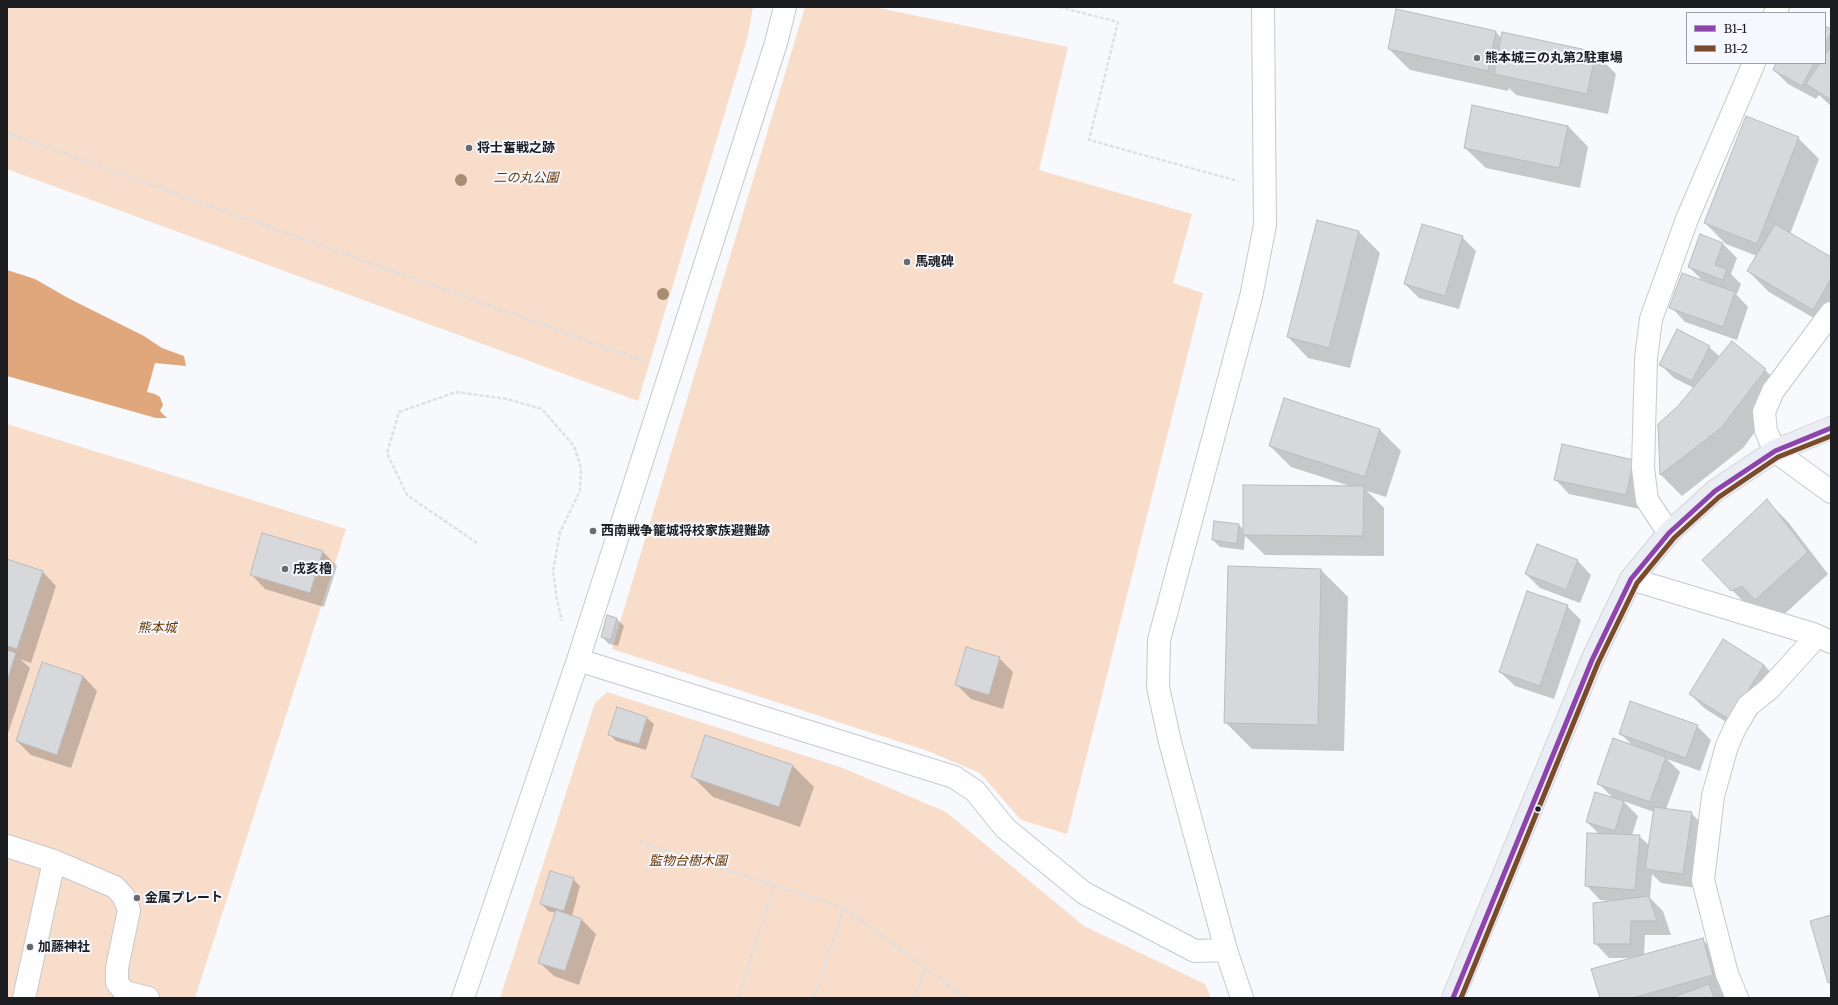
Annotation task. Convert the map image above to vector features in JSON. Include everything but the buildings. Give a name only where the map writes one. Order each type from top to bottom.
[{"type":"main road","points":[[1453,998],[1592,660],[1631,579],[1670,532],[1715,491],[1775,451],[1831,428]]},
{"type":"street","points":[[463,998],[578,660],[776,43],[785,7]]},
{"type":"street","points":[[1242,998],[1226,950],[1170,742],[1158,687],[1159,640],[1250,297],[1265,225],[1263,7]]},
{"type":"street","points":[[1670,532],[1647,500],[1643,468],[1646,358],[1651,319],[1687,219],[1754,64]]},
{"type":"street","points":[[1831,313],[1773,391],[1764,412],[1766,431],[1775,451],[1831,492]]},
{"type":"street","points":[[1631,579],[1822,638]]},
{"type":"street","points":[[1737,998],[1727,974],[1703,880],[1713,796],[1727,746],[1748,706],[1769,689],[1809,646],[1822,638]]},
{"type":"street","points":[[578,660],[954,777],[975,791],[1005,828],[1084,893],[1194,951],[1226,950]]},
{"type":"street","points":[[7,846],[54,861],[115,887],[124,897],[129,910],[117,968],[117,983],[125,992],[148,998]]},
{"type":"street","points":[[24,998],[54,861]]},
{"type":"path","points":[[1059,7],[1118,22],[1089,140],[1264,188]]},
{"type":"path","points":[[7,133],[670,370]]},
{"type":"path","points":[[477,543],[407,495],[387,454],[399,412],[456,392],[507,399],[542,409],[574,446],[581,468],[580,491],[560,532],[553,571],[557,600],[563,622],[585,635]]},
{"type":"path","points":[[640,842],[844,908],[966,998]]},
{"type":"path","points":[[738,998],[774,886]]},
{"type":"path","points":[[814,998],[844,908]]},
{"type":"path","points":[[915,998],[925,968]]},
{"type":"green space","name":"二の丸公園","points":[[7,7],[753,7],[747,39],[638,401],[7,169]]},
{"type":"green space","points":[[805,7],[874,7],[1068,47],[1039,170],[1192,214],[1173,283],[1203,293],[1067,834],[1021,820],[980,773],[928,751],[612,649]]},
{"type":"green space","name":"熊本城","points":[[7,424],[346,529],[195,998],[7,998]]},
{"type":"green space","name":"監物台樹木園","points":[[607,692],[843,768],[946,812],[1084,926],[1205,984],[1211,998],[500,998],[595,703]]},
{"type":"shaded area","points":[[7,270],[35,279],[68,298],[144,336],[162,348],[184,356],[186,366],[155,363],[147,392],[160,397],[163,405],[160,411],[167,418],[156,418],[7,376]]},
{"type":"transit line","name":"B1-1","points":[[1453,998],[1592,660],[1631,579],[1669,533],[1715,491],[1775,451],[1831,428]]},
{"type":"transit line","name":"B1-2","points":[[1461,998],[1598,663],[1637,583],[1674,538],[1719,497],[1778,457],[1831,436]]},
{"type":"place","name":"熊本城三の丸第2駐車場","points":[[1477,58]]},
{"type":"place","name":"将士奮戦之跡","points":[[469,148]]},
{"type":"place","name":"馬魂碑","points":[[907,262]]},
{"type":"place","name":"西南戦争籠城将校家族避難跡","points":[[593,531]]},
{"type":"place","name":"戌亥櫓","points":[[285,569]]},
{"type":"place","name":"金属プレート","points":[[137,898]]},
{"type":"place","name":"加藤神社","points":[[30,947]]}]
